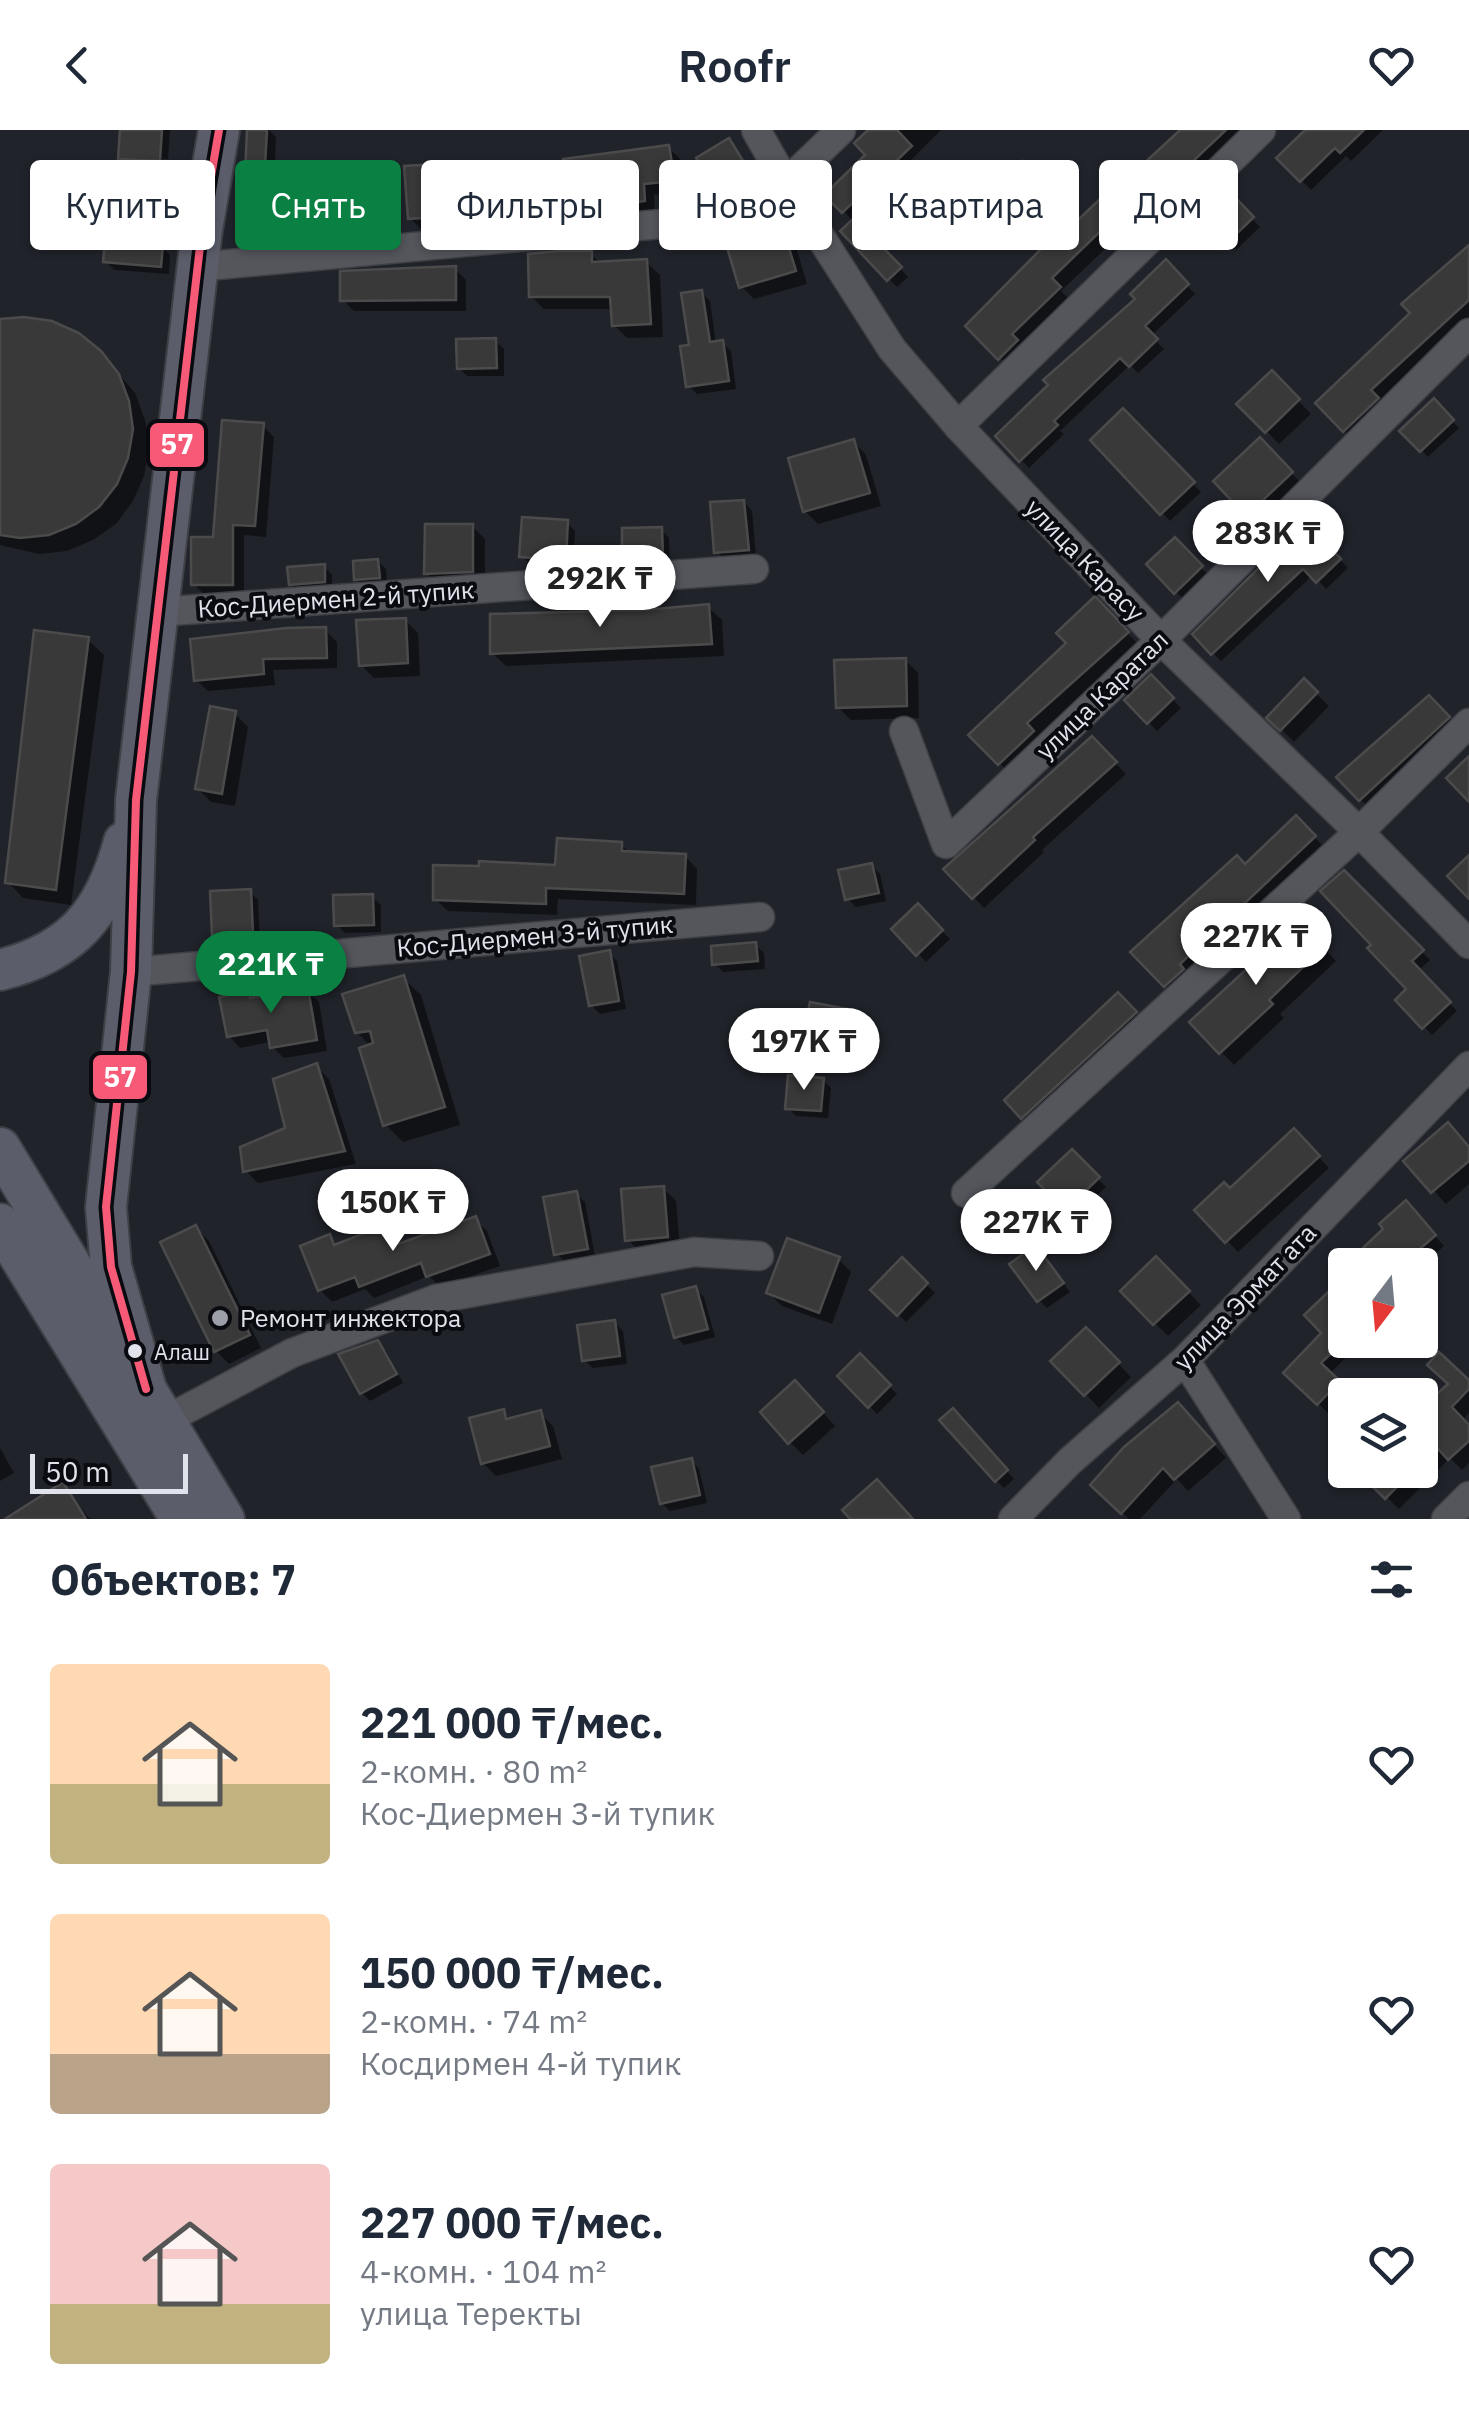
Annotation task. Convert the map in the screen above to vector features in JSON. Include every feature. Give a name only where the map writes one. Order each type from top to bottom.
[{"type":"highway","points":[[201,130],[201,160]]},
{"type":"highway","points":[[214,160],[219,130]]},
{"type":"highway","points":[[155,1405],[111,1267],[106,1207],[131,972],[136,800],[200,250]]},
{"type":"highway","points":[[0,970],[44,955],[80,930],[113,882],[136,800]]},
{"type":"highway","points":[[0,1148],[224,1519]]},
{"type":"highway","points":[[0,1224],[181,1519]]},
{"type":"highway","points":[[0,1261],[95,1380]]},
{"type":"street","name":"улица Карасу","points":[[756,130],[773,160]]},
{"type":"street","points":[[810,160],[841,130]]},
{"type":"street","points":[[958,426],[1261,130]]},
{"type":"street","points":[[215,247],[659,223]]},
{"type":"street","name":"улица Карасу","points":[[829,250],[892,349],[958,426],[1160,640],[1360,832],[1469,944]]},
{"type":"street","name":"улица Каратал","points":[[904,730],[946,844],[1160,640],[1469,333]]},
{"type":"street","name":"Кос-Диермен 2-й тупик","points":[[157,612],[754,569]]},
{"type":"street","points":[[966,1194],[1360,832],[1469,723]]},
{"type":"street","name":"Кос-Диермен 3-й тупик","points":[[131,972],[760,917]]},
{"type":"street","name":"улица Эрмат ата","points":[[1013,1519],[1070,1461],[1185,1360],[1469,1066]]},
{"type":"street","points":[[155,1405],[436,1299],[694,1252],[759,1256]]},
{"type":"street","points":[[1185,1360],[1286,1519]]},
{"type":"street","points":[[1446,1519],[1469,1496]]},
{"type":"building","points":[[120,130],[162,130],[160,160],[118,159]]},
{"type":"building","points":[[247,130],[267,130],[265,160],[246,160]]},
{"type":"building","points":[[868,130],[897,130],[912,146],[897,160],[860,160],[865,155],[854,143]]},
{"type":"building","points":[[1180,130],[1226,130],[1194,160],[1148,160]]},
{"type":"building","points":[[1305,130],[1364,130],[1340,153],[1335,148],[1300,182],[1276,158]]},
{"type":"building","points":[[729,138],[743,160],[697,160]]},
{"type":"building","points":[[669,145],[672,160],[659,160],[659,183],[644,184],[645,201],[639,202],[639,160],[563,159]]},
{"type":"building","points":[[421,165],[421,218],[408,219],[404,166]]},
{"type":"building","points":[[852,168],[852,203],[842,213],[832,203],[832,187]]},
{"type":"building","points":[[1099,200],[1099,233],[1052,278],[1061,287],[1012,334],[1018,340],[998,360],[965,326],[1040,250],[1079,250],[1079,219]]},
{"type":"building","points":[[1238,200],[1254,217],[1238,232]]},
{"type":"building","points":[[852,220],[852,244],[840,231]]},
{"type":"building","points":[[1469,245],[1469,300],[1371,390],[1379,398],[1343,432],[1315,403],[1410,313],[1401,304]]},
{"type":"building","points":[[104,250],[162,250],[161,267],[103,262]]},
{"type":"building","points":[[728,250],[790,250],[796,271],[739,288]]},
{"type":"building","points":[[858,250],[885,250],[902,267],[887,281]]},
{"type":"building","points":[[592,251],[592,262],[647,259],[651,324],[612,326],[610,297],[529,297],[528,254]]},
{"type":"building","points":[[1166,259],[1189,284],[1145,326],[1158,339],[1129,367],[1120,358],[1054,421],[1058,425],[1019,462],[995,436],[1048,385],[1043,380],[1135,299],[1130,294]]},
{"type":"building","points":[[456,266],[456,300],[340,301],[340,271]]},
{"type":"building","points":[[702,290],[710,342],[723,340],[729,381],[686,387],[680,346],[689,345],[681,293]]},
{"type":"building","points":[[0,319],[52,321],[79,333],[101,351],[119,374],[129,401],[133,429],[128,458],[117,484],[99,507],[76,524],[49,535],[20,538],[0,535]]},
{"type":"building","points":[[496,338],[497,368],[457,369],[456,339]]},
{"type":"building","points":[[1272,370],[1300,399],[1265,433],[1236,404]]},
{"type":"building","points":[[1434,398],[1454,420],[1420,452],[1399,431]]},
{"type":"building","points":[[1123,408],[1195,482],[1160,515],[1090,440]]},
{"type":"building","points":[[222,420],[264,423],[255,526],[233,525],[233,585],[191,585],[191,537],[213,537]]},
{"type":"building","points":[[1260,437],[1293,472],[1246,516],[1213,481]]},
{"type":"building","points":[[854,439],[870,493],[803,512],[788,458]]},
{"type":"building","points":[[744,500],[749,550],[714,553],[710,502]]},
{"type":"building","points":[[522,517],[568,520],[566,560],[519,557]]},
{"type":"building","points":[[1306,521],[1341,559],[1316,583],[1303,569],[1211,655],[1192,634]]},
{"type":"building","points":[[425,524],[473,524],[473,572],[424,574]]},
{"type":"building","points":[[662,527],[663,558],[622,558],[622,528]]},
{"type":"building","points":[[1175,537],[1203,566],[1174,594],[1146,564]]},
{"type":"building","points":[[378,559],[380,578],[354,580],[353,561]]},
{"type":"building","points":[[325,564],[325,582],[289,585],[287,567]]},
{"type":"building","points":[[1095,596],[1129,632],[1027,723],[1034,731],[998,765],[968,735],[1066,643],[1056,633]]},
{"type":"building","points":[[709,604],[712,644],[490,654],[490,614],[644,610]]},
{"type":"building","points":[[406,618],[408,663],[359,666],[356,620]]},
{"type":"building","points":[[326,627],[327,658],[263,659],[264,674],[194,681],[190,639]]},
{"type":"building","points":[[34,630],[89,637],[56,890],[5,883]]},
{"type":"building","points":[[906,658],[907,706],[836,708],[834,660]]},
{"type":"building","points":[[1151,674],[1174,698],[1147,724],[1124,700]]},
{"type":"building","points":[[1304,678],[1318,692],[1280,731],[1266,718]]},
{"type":"building","points":[[1429,695],[1450,717],[1359,801],[1336,777]]},
{"type":"building","points":[[210,706],[236,711],[222,794],[195,789]]},
{"type":"building","points":[[1092,736],[1117,762],[1033,837],[1035,840],[972,899],[943,869]]},
{"type":"building","points":[[1469,756],[1469,802],[1446,778]]},
{"type":"building","points":[[1296,815],[1316,836],[1180,964],[1184,969],[1164,987],[1130,952],[1237,855],[1245,864]]},
{"type":"building","points":[[557,838],[622,842],[622,851],[686,854],[684,894],[546,888],[546,904],[433,900],[433,865],[479,866],[479,861],[555,865]]},
{"type":"building","points":[[1469,855],[1469,899],[1447,876]]},
{"type":"building","points":[[872,863],[879,893],[845,900],[838,870]]},
{"type":"building","points":[[1344,870],[1424,950],[1412,961],[1451,1002],[1422,1029],[1395,1000],[1406,989],[1320,891]]},
{"type":"building","points":[[251,889],[253,934],[212,936],[210,891]]},
{"type":"building","points":[[373,894],[374,925],[334,926],[333,895]]},
{"type":"building","points":[[918,903],[943,930],[916,956],[891,929]]},
{"type":"building","points":[[1300,920],[1325,946],[1269,1000],[1273,1004],[1219,1054],[1189,1022]]},
{"type":"building","points":[[756,942],[758,961],[712,965],[711,946]]},
{"type":"building","points":[[610,950],[619,1001],[589,1006],[579,956]]},
{"type":"building","points":[[404,975],[445,1107],[383,1126],[359,1048],[373,1043],[370,1031],[355,1033],[342,994]]},
{"type":"building","points":[[308,988],[317,1040],[270,1048],[267,1030],[227,1037],[219,997],[249,991],[250,998]]},
{"type":"building","points":[[1118,992],[1137,1012],[1021,1119],[1004,1100]]},
{"type":"building","points":[[810,1002],[858,1011],[850,1054],[801,1045]]},
{"type":"building","points":[[317,1063],[345,1151],[243,1172],[240,1147],[285,1128],[273,1079]]},
{"type":"building","points":[[788,1075],[824,1078],[821,1111],[785,1109]]},
{"type":"building","points":[[1448,1122],[1469,1147],[1469,1161],[1431,1193],[1403,1161]]},
{"type":"building","points":[[1294,1128],[1320,1156],[1225,1243],[1194,1210],[1224,1182],[1230,1188]]},
{"type":"building","points":[[1072,1149],[1100,1177],[1065,1211],[1037,1182]]},
{"type":"building","points":[[664,1186],[668,1237],[625,1241],[621,1189]]},
{"type":"building","points":[[577,1191],[588,1249],[554,1255],[543,1197]]},
{"type":"building","points":[[1406,1200],[1436,1235],[1421,1248],[1363,1248],[1383,1229],[1379,1224]]},
{"type":"building","points":[[476,1216],[490,1254],[426,1277],[421,1263],[359,1287],[355,1277],[318,1291],[300,1246],[330,1234],[334,1245],[390,1223],[398,1244]]},
{"type":"building","points":[[196,1225],[250,1335],[214,1352],[160,1242]]},
{"type":"building","points":[[787,1238],[840,1257],[819,1313],[766,1293]]},
{"type":"building","points":[[1036,1245],[1064,1283],[1037,1302],[1009,1264]]},
{"type":"building","points":[[1156,1256],[1190,1291],[1153,1325],[1120,1291]]},
{"type":"building","points":[[902,1257],[928,1283],[897,1316],[870,1290]]},
{"type":"building","points":[[696,1286],[708,1329],[674,1338],[662,1295]]},
{"type":"building","points":[[1328,1292],[1328,1356],[1321,1363],[1337,1378],[1328,1378],[1328,1394],[1317,1405],[1283,1373],[1321,1333],[1304,1315]]},
{"type":"building","points":[[615,1320],[620,1356],[582,1361],[577,1325]]},
{"type":"building","points":[[1086,1327],[1120,1362],[1084,1396],[1050,1361]]},
{"type":"building","points":[[378,1340],[397,1374],[360,1394],[338,1354]]},
{"type":"building","points":[[860,1353],[891,1385],[868,1408],[837,1376]]},
{"type":"building","points":[[1438,1353],[1469,1380],[1469,1389],[1452,1407],[1469,1425],[1469,1441],[1448,1460],[1438,1449],[1438,1393],[1448,1384],[1427,1365],[1438,1358]]},
{"type":"building","points":[[795,1380],[824,1412],[788,1444],[760,1412]]},
{"type":"building","points":[[1178,1402],[1215,1444],[1174,1480],[1163,1468],[1121,1514],[1090,1485],[1124,1447]]},
{"type":"building","points":[[953,1408],[1008,1470],[995,1482],[939,1420]]},
{"type":"building","points":[[504,1409],[506,1419],[541,1410],[550,1446],[481,1464],[469,1418]]},
{"type":"building","points":[[692,1458],[700,1495],[660,1504],[651,1467]]},
{"type":"building","points":[[877,1479],[913,1519],[850,1519],[842,1510]]},
{"type":"building","points":[[63,1482],[86,1519],[5,1519]]},
{"type":"building","points":[[1374,1488],[1396,1488],[1385,1499]]},
{"type":"transit line","name":"57","points":[[146,1389],[111,1267],[106,1207],[131,972],[136,800],[202,229],[219,130]]},
{"type":"place","name":"Ремонт инжектора","points":[[220,1318]]},
{"type":"place","name":"Алаш","points":[[135,1351]]}]
